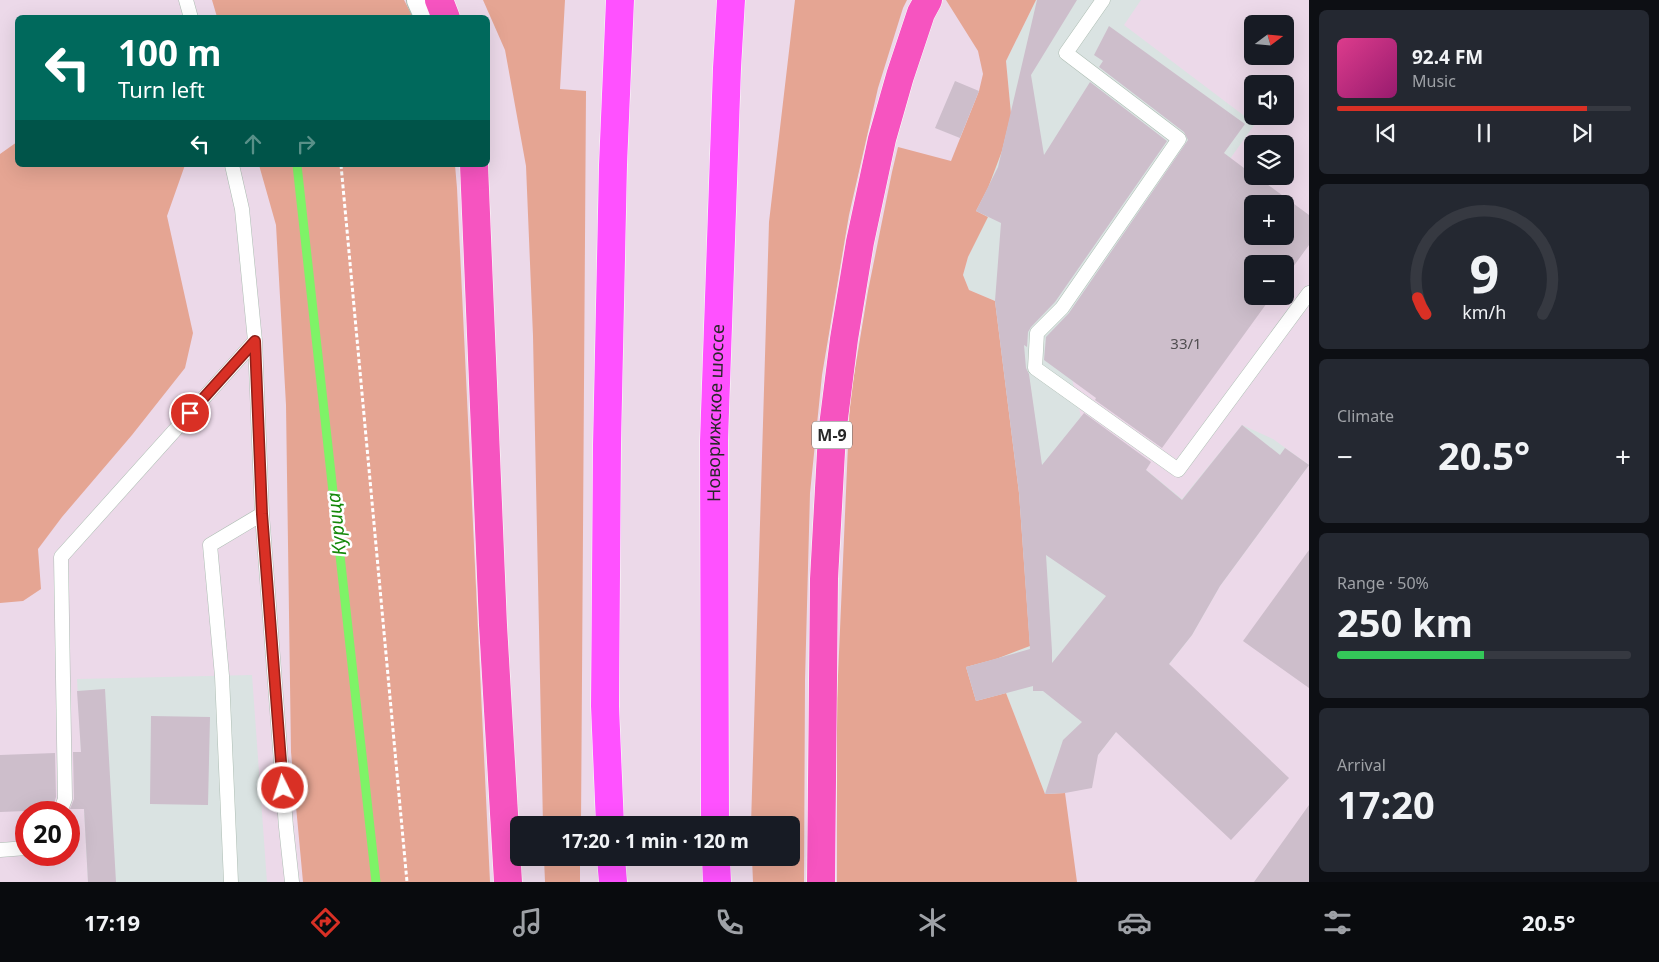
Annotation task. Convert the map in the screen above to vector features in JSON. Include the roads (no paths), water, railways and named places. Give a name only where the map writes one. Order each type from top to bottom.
[{"type":"highway","points":[[610,816],[605,706],[607,454],[616,61],[620,0]]},
{"type":"highway","name":"Новорижское шоссе","points":[[715,816],[714,441],[731,0]]},
{"type":"highway","points":[[612,866],[612,882]]},
{"type":"highway","points":[[716,866],[717,882]]},
{"type":"main road","points":[[439,0],[445,15]]},
{"type":"main road","name":"М-9","points":[[821,882],[824,579],[832,434],[845,330],[864,223],[882,139],[900,76],[921,13],[928,0]]},
{"type":"main road","points":[[474,167],[492,624],[508,882]]},
{"type":"street","points":[[420,0],[427,15]]},
{"type":"lane","points":[[186,0],[190,15]]},
{"type":"lane","points":[[1103,0],[1066,53],[1179,139],[1062,308],[1037,333],[1035,368],[1178,470],[1309,293]]},
{"type":"lane","points":[[232,167],[242,209],[255,341],[262,514],[286,827],[292,882]]},
{"type":"lane","points":[[64,801],[61,557],[255,341]]},
{"type":"lane","points":[[231,882],[222,676],[210,545],[262,514]]},
{"type":"lane","points":[[0,850],[15,849]]},
{"type":"waterway","name":"Курица","points":[[297,167],[376,882]]}]
